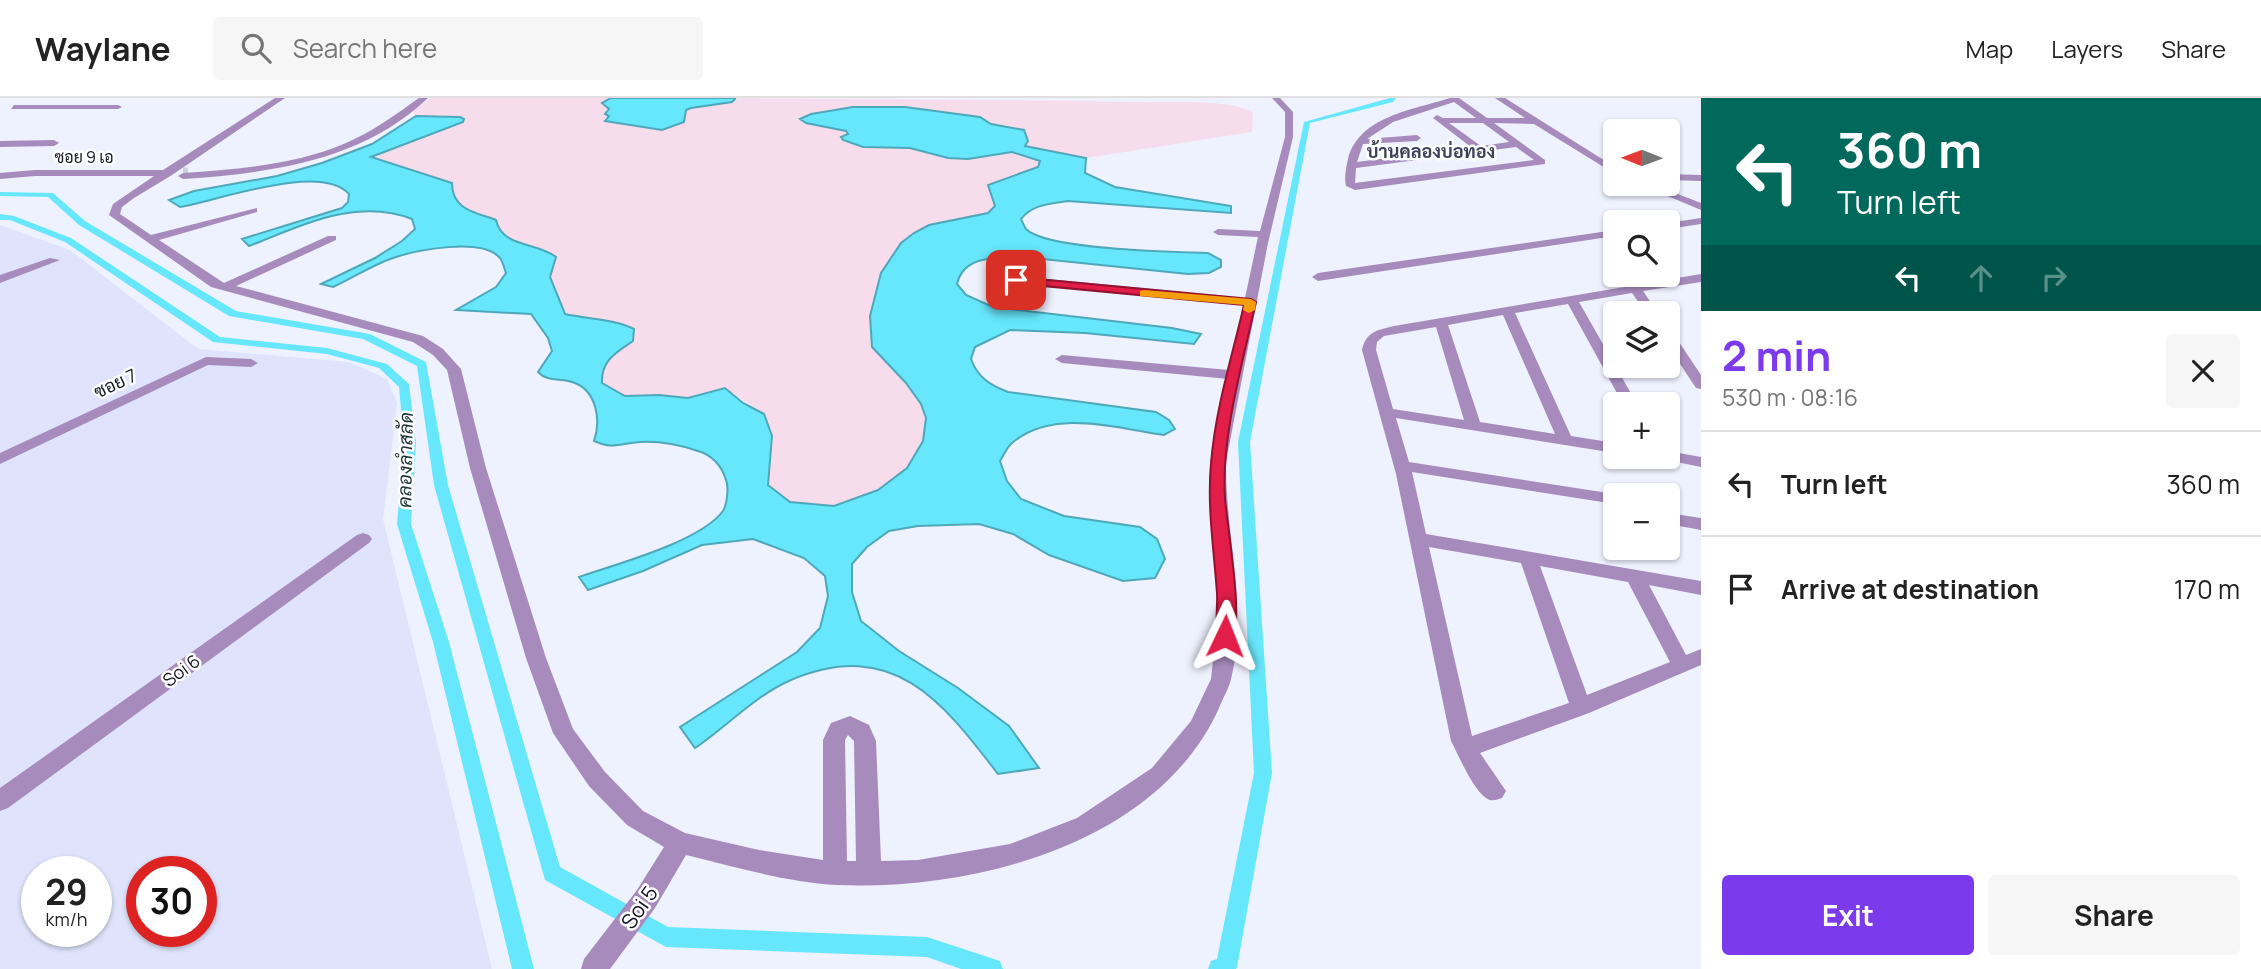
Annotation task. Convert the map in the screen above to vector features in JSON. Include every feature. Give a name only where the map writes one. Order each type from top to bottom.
[{"type":"street","points":[[32,98],[9,108],[118,107]]},
{"type":"street","points":[[281,98],[178,174],[130,196],[117,206],[114,215],[189,268],[225,287],[418,339],[438,352],[454,369],[492,517],[536,658],[564,733],[597,779],[635,818],[680,843],[759,861],[835,873],[918,872],[1010,855],[1085,826],[1160,775],[1199,727],[1221,679],[1227,615],[1217,479],[1234,375],[1264,234],[1281,174],[1290,121],[1289,112],[1276,98]]},
{"type":"street","points":[[178,174],[247,167],[313,152],[357,134],[415,98]]},
{"type":"street","points":[[178,174],[249,170],[325,153],[372,134],[424,98]]},
{"type":"street","points":[[1499,98],[1603,163]]},
{"type":"street","points":[[1455,99],[1542,162],[1355,187],[1350,182],[1359,142],[1373,129],[1455,99]]},
{"type":"street","points":[[1425,109],[1479,149]]},
{"type":"street","points":[[1396,120],[1438,155]]},
{"type":"street","points":[[1446,120],[1537,121]]},
{"type":"street","points":[[1359,142],[1417,138]]},
{"type":"street","points":[[0,144],[54,143]]},
{"type":"street","points":[[1354,164],[1518,144]]},
{"type":"street","name":"ซอย 9 เอ","points":[[0,178],[32,175],[178,174]]},
{"type":"street","points":[[1680,177],[1701,178]]},
{"type":"street","points":[[1674,196],[1701,207]]},
{"type":"street","points":[[151,239],[253,209]]},
{"type":"street","points":[[1680,224],[1701,220]]},
{"type":"street","points":[[1218,232],[1264,234]]},
{"type":"street","points":[[1318,277],[1603,235]]},
{"type":"street","points":[[225,287],[332,239]]},
{"type":"street","points":[[0,279],[54,260]]},
{"type":"street","points":[[1016,280],[1251,302]]},
{"type":"street","points":[[1494,791],[1472,761],[1458,733],[1403,470],[1369,350],[1371,340],[1380,333],[1441,322],[1572,299],[1699,281]]},
{"type":"street","points":[[1635,289],[1644,301]]},
{"type":"street","points":[[1572,299],[1623,392]]},
{"type":"street","points":[[1508,311],[1565,440]]},
{"type":"street","points":[[1441,322],[1474,425]]},
{"type":"street","points":[[1680,354],[1701,385]]},
{"type":"street","points":[[1062,359],[1234,375]]},
{"type":"street","name":"ซอย 7","points":[[0,459],[206,362],[251,363]]},
{"type":"street","points":[[1386,412],[1603,446]]},
{"type":"street","points":[[1680,458],[1701,461]]},
{"type":"street","points":[[1403,470],[1603,497]]},
{"type":"street","points":[[1403,470],[1603,508]]},
{"type":"street","points":[[1680,509],[1701,512]]},
{"type":"street","points":[[1680,521],[1701,524]]},
{"type":"street","name":"Soi 6","points":[[0,800],[363,539]]},
{"type":"street","points":[[1419,539],[1701,588]]},
{"type":"street","points":[[1528,558],[1581,707]]},
{"type":"street","points":[[1465,744],[1476,745],[1581,707],[1691,661],[1635,577]]},
{"type":"street","points":[[835,873],[834,740],[835,732],[850,725],[861,731],[865,741],[869,872]]},
{"type":"street","name":"Soi 5","points":[[594,969],[646,899],[680,843]]},
{"type":"shaded area","points":[[431,98],[1196,102],[1230,105],[1253,113],[1252,132],[1086,158],[1024,146],[980,117],[905,107],[853,107],[811,114],[806,123],[846,131],[879,148],[910,148],[932,155],[992,157],[1012,152],[1040,161],[1038,167],[1019,174],[990,192],[995,199],[995,206],[988,213],[946,221],[914,233],[901,243],[881,273],[870,316],[872,347],[906,383],[921,404],[926,418],[923,441],[907,468],[878,490],[834,506],[790,502],[767,485],[771,462],[764,414],[725,388],[688,398],[625,396],[602,383],[607,363],[615,353],[633,341],[624,324],[565,314],[550,277],[546,249],[516,242],[503,234],[496,220],[460,207],[452,194],[371,157],[454,125],[443,115],[416,116],[412,111]]},
{"type":"shaded area","points":[[0,225],[70,250],[198,349],[349,362],[387,379],[397,403],[383,519],[492,969],[0,969]]},
{"type":"water","points":[[611,98],[735,99],[732,102],[686,110],[684,122],[662,130],[605,121],[609,116],[605,114],[609,109],[602,103]]},
{"type":"water","points":[[853,107],[905,107],[980,117],[991,124],[1024,130],[1028,141],[1025,146],[1086,158],[1085,173],[1115,187],[1231,206],[1231,213],[1068,201],[1036,208],[1021,219],[1026,229],[1038,236],[1084,246],[1208,253],[1221,260],[1221,267],[1209,273],[1188,274],[1003,257],[983,260],[967,267],[957,284],[966,295],[993,307],[1172,328],[1201,334],[1194,344],[1085,333],[1010,330],[975,347],[971,359],[985,380],[1008,392],[1156,412],[1169,420],[1175,429],[1164,435],[1085,423],[1046,426],[1028,432],[1012,443],[1000,461],[1007,481],[1021,499],[1064,516],[1140,527],[1157,539],[1165,559],[1155,578],[1123,581],[1049,555],[1013,534],[979,524],[918,526],[889,531],[867,547],[852,564],[852,592],[861,621],[899,651],[958,688],[1009,726],[1039,768],[998,774],[956,722],[935,701],[912,684],[887,672],[859,666],[827,669],[778,686],[695,748],[680,727],[797,652],[820,628],[828,596],[825,576],[804,558],[753,539],[702,545],[643,571],[588,590],[579,577],[656,551],[696,533],[712,522],[723,511],[727,491],[724,475],[716,462],[703,453],[670,444],[640,442],[612,446],[594,441],[597,416],[593,400],[588,393],[575,383],[546,378],[538,372],[552,351],[548,338],[531,314],[456,310],[496,287],[506,273],[500,258],[491,252],[479,248],[448,247],[403,255],[333,287],[321,284],[375,258],[402,241],[415,229],[412,219],[371,211],[350,213],[309,223],[249,246],[242,239],[342,208],[348,202],[349,194],[335,185],[293,182],[180,207],[169,200],[194,191],[277,176],[322,163],[372,144],[416,116],[460,117],[464,119],[463,122],[371,157],[452,183],[456,199],[466,209],[496,220],[505,235],[513,240],[556,257],[550,277],[565,314],[609,321],[634,329],[633,341],[607,363],[602,383],[625,396],[688,398],[725,388],[743,403],[764,414],[772,436],[768,485],[790,502],[834,506],[878,490],[907,468],[923,441],[926,418],[921,404],[906,383],[872,347],[870,316],[881,273],[901,243],[914,233],[929,225],[988,213],[995,206],[988,185],[1038,167],[1040,161],[1012,152],[968,159],[948,158],[910,148],[863,147],[843,140],[841,137],[848,134],[846,131],[806,123],[800,119],[811,114]]},
{"type":"waterway","points":[[1219,969],[1226,967],[1263,773],[1244,442],[1307,122],[1391,101],[1393,98]]},
{"type":"waterway","points":[[0,194],[50,195],[82,223],[233,314],[366,336],[422,364],[441,485],[552,873],[666,937],[927,947],[992,969]]},
{"type":"waterway","name":"คลองลำสลัด","points":[[0,217],[11,218],[68,240],[217,340],[327,351],[383,366],[405,386],[410,443],[404,524],[441,642],[523,969]]},
{"type":"tunnel","points":[[183,172],[188,172]]},
{"type":"slow traffic","points":[[1144,293],[1251,302],[1249,310]]},
{"type":"district","name":"บ้านคลองบ่อทอง","points":[[1431,151]]},
{"type":"route","points":[[1016,280],[1251,302],[1218,461],[1217,495],[1227,615],[1225,636]]}]
